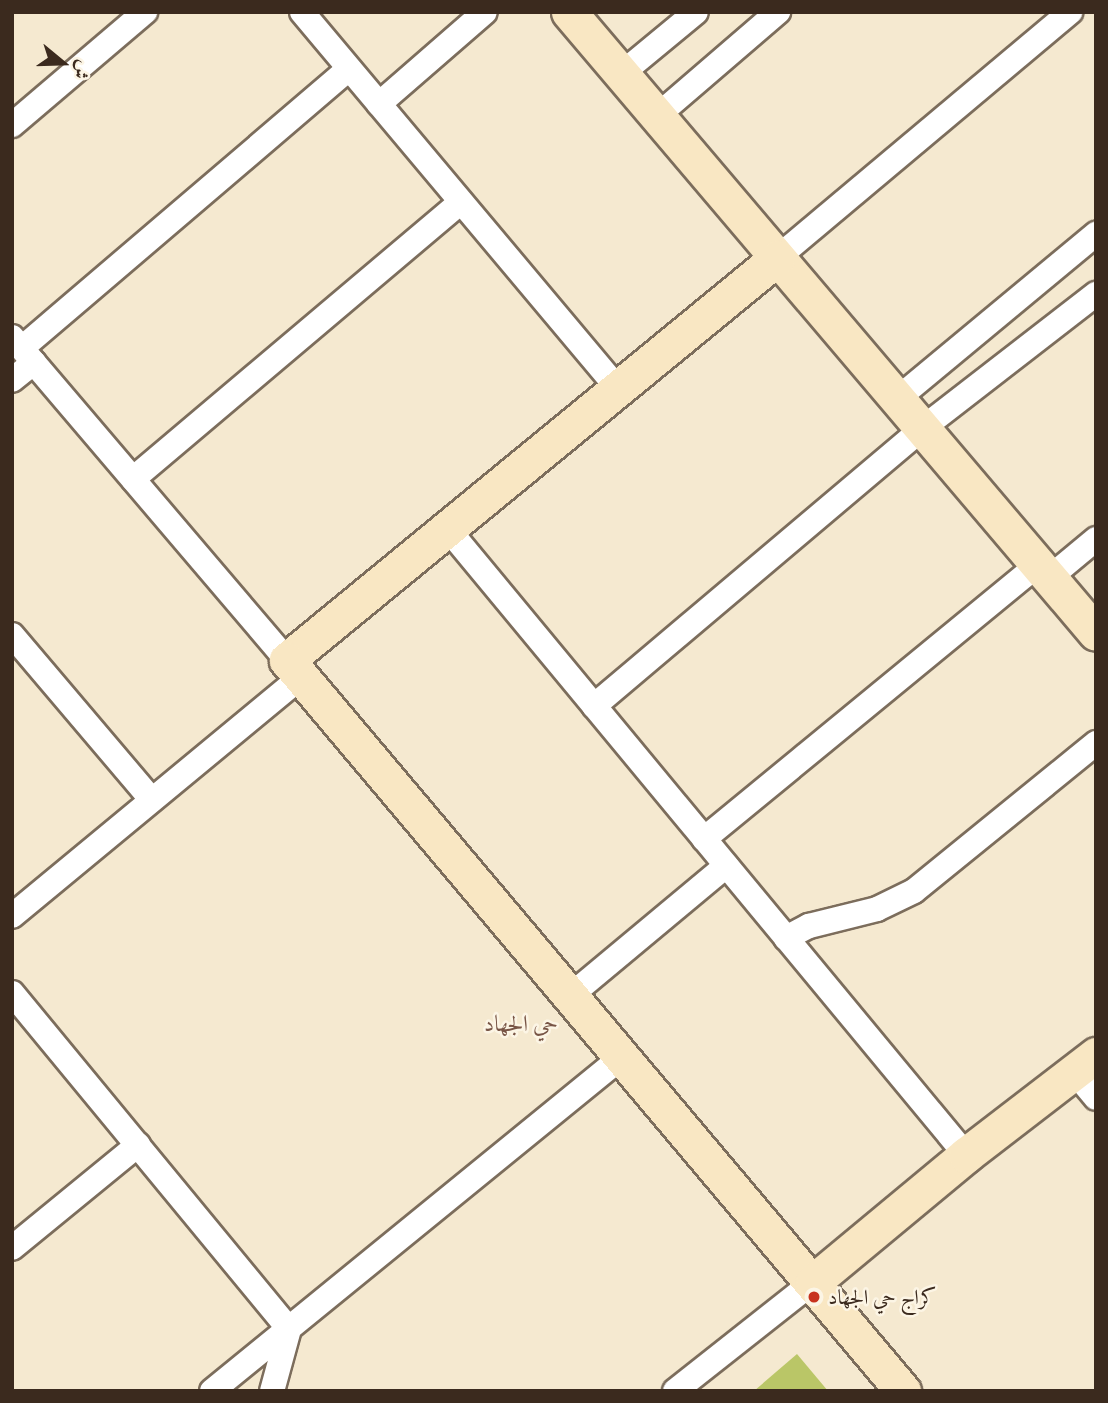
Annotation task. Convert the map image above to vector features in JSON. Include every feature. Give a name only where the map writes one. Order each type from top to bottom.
[{"type":"street","points":[[12,125],[145,12]]},
{"type":"street","points":[[302,12],[618,388]]},
{"type":"street","points":[[379,104],[485,12]]},
{"type":"street","points":[[569,12],[1096,633]]},
{"type":"street","points":[[621,74],[696,12]]},
{"type":"street","points":[[657,116],[778,12]]},
{"type":"street","points":[[13,913],[152,800],[447,528],[777,258],[1070,12]]},
{"type":"street","points":[[12,380],[23,349],[349,69]]},
{"type":"street","points":[[134,480],[461,202]]},
{"type":"street","points":[[897,399],[1096,234]]},
{"type":"street","points":[[594,706],[923,428],[1096,294]]},
{"type":"street","points":[[23,349],[624,1056],[903,1391]]},
{"type":"street","points":[[447,528],[966,1155]]},
{"type":"street","points":[[704,839],[1044,571],[1096,540]]},
{"type":"street","points":[[12,635],[152,800]]},
{"type":"street","points":[[786,938],[821,922],[877,909],[914,891],[1096,743]]},
{"type":"street","points":[[571,995],[726,866]]},
{"type":"street","points":[[12,993],[289,1328]]},
{"type":"street","points":[[212,1391],[624,1056]]},
{"type":"street","points":[[675,1391],[813,1282],[966,1155],[1089,1076]]},
{"type":"street","points":[[12,1248],[138,1145]]},
{"type":"street","points":[[272,1391],[289,1328]]},
{"type":"green space","points":[[797,1354],[828,1391],[754,1391]]},
{"type":"place","name":"كراج حي الجهاد","points":[[814,1297]]},
{"type":"district","name":"حي الجهاد","points":[[521,1023]]}]
